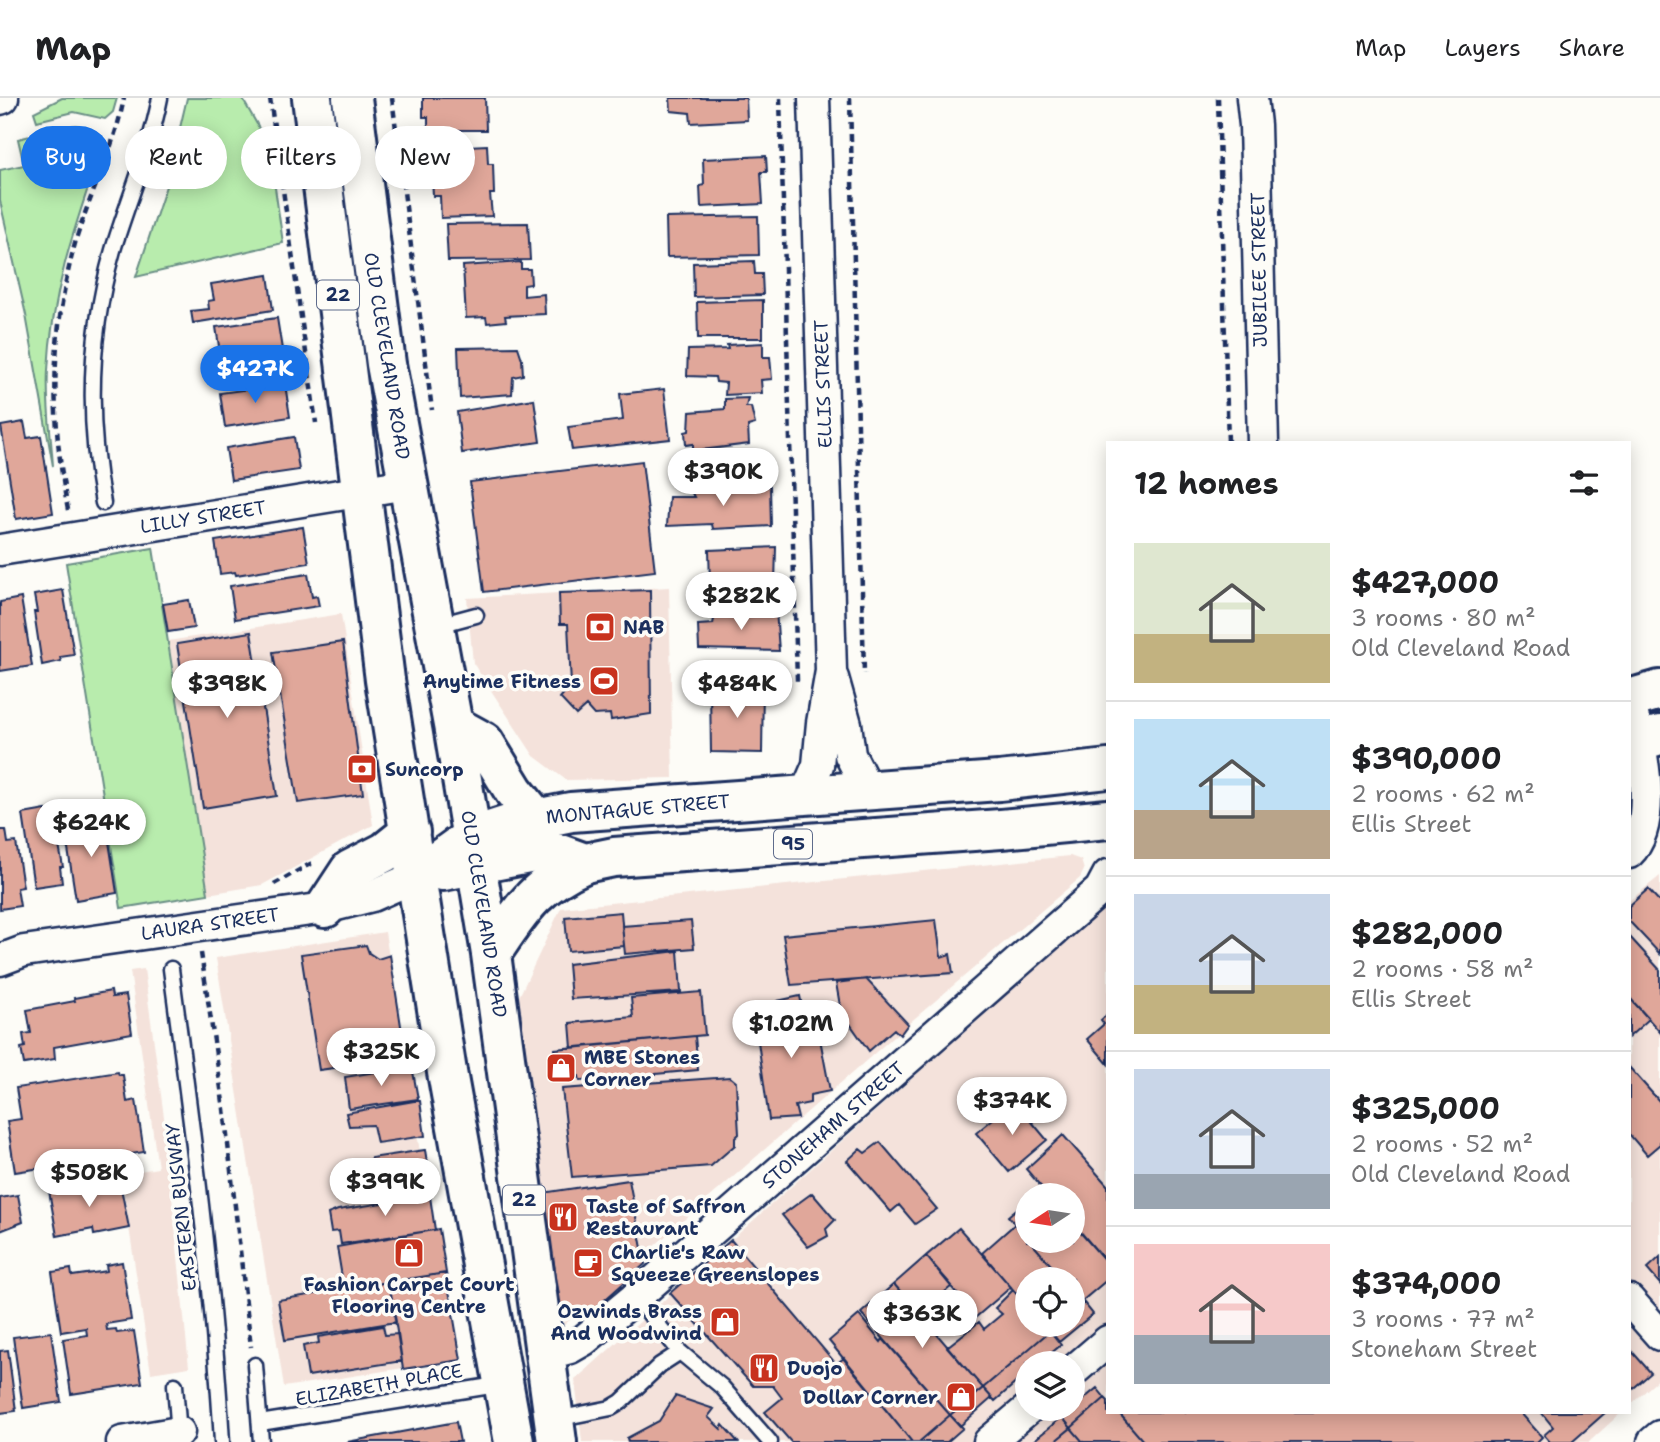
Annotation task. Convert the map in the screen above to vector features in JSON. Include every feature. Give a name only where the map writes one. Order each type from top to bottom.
[{"type":"main road","name":"OLD CLEVELAND ROAD","points":[[312,98],[385,680],[469,1196],[514,1442]]},
{"type":"main road","name":"OLD CLEVELAND ROAD","points":[[352,98],[386,364],[453,725],[505,1044],[555,1431]]},
{"type":"main road","points":[[1631,699],[1660,690]]},
{"type":"main road","points":[[453,725],[484,742],[514,791],[536,818]]},
{"type":"main road","name":"MONTAGUE STREET","points":[[417,876],[536,818],[599,809],[999,781],[1106,769]]},
{"type":"main road","name":"95","points":[[491,954],[526,902],[562,873],[585,863],[614,857],[1106,819]]},
{"type":"main road","points":[[325,908],[350,870],[385,852],[410,832]]},
{"type":"main road","name":"MONTAGUE STREET","points":[[473,851],[549,850],[585,863]]},
{"type":"street","name":"ELLIS STREET","points":[[805,795],[818,765],[831,671],[814,98]]},
{"type":"street","name":"JUBILEE STREET","points":[[1252,98],[1255,125],[1263,441]]},
{"type":"street","name":"LILLY STREET","points":[[0,550],[407,484]]},
{"type":"street","name":"ELLIS STREET","points":[[831,671],[846,724],[850,755],[868,790]]},
{"type":"street","points":[[1631,706],[1643,740],[1653,813],[1643,839],[1631,851]]},
{"type":"street","name":"LAURA STREET","points":[[0,960],[24,951],[325,908],[372,896],[417,876]]},
{"type":"street","name":"STONEHAM STREET","points":[[544,1355],[570,1348],[584,1340],[636,1297],[1100,890],[1106,879]]},
{"type":"street","points":[[1631,1302],[1660,1335]]},
{"type":"street","points":[[1085,1361],[1106,1343]]},
{"type":"street","points":[[989,1442],[1015,1420]]},
{"type":"street","points":[[1653,1442],[1660,1436]]},
{"type":"street","points":[[122,1442],[179,1437]]},
{"type":"lane","points":[[103,503],[92,419],[96,331],[113,249],[139,174],[160,98]]},
{"type":"lane","points":[[434,626],[476,615]]},
{"type":"lane","name":"EASTERN BUSWAY","points":[[171,969],[206,1253],[222,1442]]},
{"type":"lane","points":[[636,1297],[680,1352],[722,1387],[770,1442]]},
{"type":"lane","points":[[555,1431],[621,1402],[660,1365],[680,1352]]},
{"type":"lane","points":[[255,1365],[261,1442]]},
{"type":"lane","name":"ELIZABETH PLACE","points":[[260,1423],[505,1384]]},
{"type":"lane","points":[[175,1385],[179,1437]]},
{"type":"path","points":[[270,98],[317,430]]},
{"type":"path","points":[[392,98],[432,413]]},
{"type":"path","points":[[780,98],[797,693]]},
{"type":"path","points":[[850,98],[865,686]]},
{"type":"path","points":[[1218,98],[1228,441]]},
{"type":"path","points":[[269,886],[318,860]]},
{"type":"path","points":[[197,926],[224,1109],[248,1332],[255,1365]]},
{"type":"shaded area","points":[[669,587],[673,778],[566,780],[534,756],[473,663],[467,598]]},
{"type":"shaded area","points":[[341,614],[373,825],[262,885],[208,894],[168,641]]},
{"type":"shaded area","points":[[1070,856],[1081,860],[1084,870],[1080,878],[908,1024],[564,1325],[517,1001],[561,908]]},
{"type":"shaded area","points":[[1660,876],[1660,1378],[1631,1404],[1631,899]]},
{"type":"shaded area","points":[[1106,905],[1106,1414],[1620,1414],[1589,1442],[582,1442],[575,1380]]},
{"type":"shaded area","points":[[385,932],[453,1360],[284,1387],[216,958]]},
{"type":"shaded area","points":[[144,969],[164,1117],[189,1367],[151,1373],[121,1174],[158,1168],[130,971]]},
{"type":"green space","points":[[62,98],[117,98],[113,112],[105,119],[74,112],[37,121],[34,112]]},
{"type":"green space","points":[[187,98],[242,98],[258,126],[241,126],[241,189],[275,189],[283,243],[136,277],[165,189],[227,189],[227,126],[180,126]]},
{"type":"green space","points":[[21,166],[21,189],[88,189],[60,285],[50,341],[48,406],[53,466],[26,315],[0,201],[0,170]]},
{"type":"green space","points":[[153,548],[208,894],[121,908],[66,563]]},
{"type":"building","points":[[423,98],[485,98],[486,130],[475,130],[475,126],[428,126],[428,117],[423,117]]},
{"type":"building","points":[[670,98],[746,98],[747,120],[691,123],[690,113],[671,111]]},
{"type":"building","points":[[487,145],[488,164],[493,164],[494,194],[490,194],[492,216],[441,218],[440,196],[433,196],[433,189],[475,189],[475,146]]},
{"type":"building","points":[[766,156],[767,172],[761,172],[763,204],[701,207],[703,159]]},
{"type":"building","points":[[758,216],[759,255],[667,257],[666,218]]},
{"type":"building","points":[[528,223],[530,260],[448,261],[446,224]]},
{"type":"building","points":[[754,261],[755,274],[762,274],[763,295],[694,297],[693,263]]},
{"type":"building","points":[[521,262],[521,269],[530,269],[531,284],[524,285],[524,296],[544,294],[545,314],[505,316],[506,321],[487,323],[486,317],[466,318],[463,266]]},
{"type":"building","points":[[268,275],[273,310],[193,323],[191,311],[209,309],[208,301],[214,300],[211,284]]},
{"type":"building","points":[[763,300],[763,338],[698,338],[697,302]]},
{"type":"building","points":[[277,318],[284,362],[223,372],[216,327]]},
{"type":"building","points":[[763,343],[763,357],[770,357],[772,379],[761,380],[762,393],[725,395],[726,383],[716,382],[715,377],[687,376],[688,350],[728,349],[727,345]]},
{"type":"building","points":[[518,347],[523,375],[513,377],[512,394],[460,398],[458,348]]},
{"type":"building","points":[[285,384],[290,417],[225,427],[220,393]]},
{"type":"building","points":[[664,389],[670,439],[572,450],[568,427],[623,420],[620,394]]},
{"type":"building","points":[[748,398],[746,407],[751,407],[755,424],[748,426],[749,444],[693,451],[693,444],[686,445],[685,432],[689,431],[690,412],[725,409],[725,399]]},
{"type":"building","points":[[534,399],[540,442],[462,453],[457,412]]},
{"type":"building","points":[[24,422],[27,438],[41,436],[53,513],[16,519],[1,426]]},
{"type":"building","points":[[294,437],[299,470],[231,480],[226,448]]},
{"type":"building","points":[[642,461],[655,571],[484,592],[470,482]]},
{"type":"building","points":[[770,486],[771,526],[713,529],[712,524],[667,526],[669,497],[694,497],[691,491]]},
{"type":"building","points":[[303,527],[309,563],[236,575],[235,572],[220,574],[215,541]]},
{"type":"building","points":[[776,547],[775,584],[710,583],[709,550]]},
{"type":"building","points":[[308,574],[312,597],[317,596],[319,606],[235,619],[230,586]]},
{"type":"building","points":[[63,590],[74,655],[60,657],[61,661],[42,665],[34,595]]},
{"type":"building","points":[[650,590],[651,714],[611,720],[610,714],[594,715],[586,706],[576,715],[560,698],[571,685],[568,624],[560,624],[559,593]]},
{"type":"building","points":[[21,598],[32,666],[0,671],[0,602]]},
{"type":"building","points":[[189,600],[194,628],[168,632],[163,604]]},
{"type":"building","points":[[776,610],[779,651],[699,649],[698,625],[713,624],[715,614]]},
{"type":"building","points":[[251,632],[277,796],[203,808],[177,644]]},
{"type":"building","points":[[343,642],[363,794],[298,803],[273,652]]},
{"type":"building","points":[[763,687],[762,753],[711,752],[710,688]]},
{"type":"building","points":[[46,810],[50,836],[57,835],[63,867],[60,867],[62,883],[34,887],[23,814]]},
{"type":"building","points":[[105,816],[117,893],[76,900],[65,830],[81,828],[80,820]]},
{"type":"building","points":[[0,830],[6,830],[8,843],[16,842],[23,887],[17,888],[20,906],[0,909]]},
{"type":"building","points":[[1648,889],[1660,902],[1660,954],[1631,923],[1631,904]]},
{"type":"building","points":[[621,912],[624,946],[568,951],[565,917]]},
{"type":"building","points":[[936,920],[941,957],[950,954],[953,973],[791,985],[783,935]]},
{"type":"building","points":[[691,921],[694,948],[625,954],[622,926]]},
{"type":"building","points":[[1631,938],[1660,970],[1660,1032],[1631,999]]},
{"type":"building","points":[[366,945],[369,953],[378,959],[390,955],[406,1058],[319,1070],[301,954]]},
{"type":"building","points":[[678,951],[681,992],[571,999],[568,964]]},
{"type":"building","points":[[866,979],[908,1024],[900,1035],[894,1029],[869,1051],[841,1011],[836,983]]},
{"type":"building","points":[[111,991],[112,997],[126,995],[132,1033],[54,1047],[55,1059],[24,1064],[21,1048],[25,1047],[23,1034],[31,1033],[27,1010]]},
{"type":"building","points":[[701,992],[705,1035],[572,1048],[570,1023],[633,1017],[631,998]]},
{"type":"building","points":[[800,996],[805,1021],[816,1018],[830,1091],[810,1095],[810,1103],[795,1106],[798,1118],[769,1120],[755,1020],[776,1018],[777,1001]]},
{"type":"building","points":[[1631,999],[1649,1019],[1631,1035]]},
{"type":"building","points":[[1106,1016],[1106,1062],[1087,1039],[1104,1024],[1101,1020]]},
{"type":"building","points":[[695,1036],[698,1070],[580,1081],[579,1076],[558,1078],[555,1049]]},
{"type":"building","points":[[412,1066],[418,1099],[349,1109],[345,1077]]},
{"type":"building","points":[[1631,1069],[1660,1102],[1660,1144],[1647,1155],[1631,1136]]},
{"type":"building","points":[[118,1072],[123,1075],[127,1102],[136,1100],[144,1152],[15,1172],[7,1121],[21,1119],[16,1088]]},
{"type":"building","points":[[730,1077],[736,1082],[739,1134],[735,1138],[735,1145],[711,1166],[572,1177],[562,1089]]},
{"type":"building","points":[[420,1101],[425,1136],[377,1143],[373,1125],[349,1126],[346,1113]]},
{"type":"building","points":[[1012,1103],[1015,1106],[1017,1104],[1047,1140],[1009,1172],[976,1133]]},
{"type":"building","points":[[1063,1135],[1106,1184],[1106,1262],[1085,1237],[1085,1183],[1038,1183],[1026,1169]]},
{"type":"building","points":[[880,1142],[937,1209],[915,1224],[899,1205],[891,1212],[847,1161],[860,1149],[865,1153]]},
{"type":"building","points":[[425,1150],[431,1186],[346,1200],[342,1173],[372,1166],[371,1158]]},
{"type":"building","points":[[629,1180],[645,1264],[589,1314],[563,1319],[542,1193]]},
{"type":"building","points":[[97,1183],[98,1187],[120,1183],[129,1228],[94,1235],[93,1229],[57,1236],[49,1191]]},
{"type":"building","points":[[429,1190],[435,1230],[341,1244],[339,1231],[331,1232],[328,1214],[389,1202],[388,1196]]},
{"type":"building","points":[[812,1193],[835,1220],[826,1229],[828,1236],[808,1247],[782,1215]]},
{"type":"building","points":[[18,1195],[23,1222],[0,1231],[0,1198]]},
{"type":"building","points":[[1015,1210],[1015,1224],[1008,1216]]},
{"type":"building","points":[[1015,1224],[1015,1253],[1040,1253],[1053,1267],[1015,1267],[1015,1292],[982,1253]]},
{"type":"building","points":[[959,1228],[1011,1287],[976,1317],[926,1256]]},
{"type":"building","points":[[439,1229],[446,1273],[344,1289],[337,1247]]},
{"type":"building","points":[[1085,1238],[1106,1262],[1106,1281],[1085,1298],[1085,1267],[1053,1267],[1040,1253],[1085,1253]]},
{"type":"building","points":[[731,1240],[836,1364],[844,1358],[912,1442],[791,1442],[765,1412],[782,1398],[773,1386],[753,1386],[670,1293]]},
{"type":"building","points":[[926,1256],[952,1286],[919,1314],[894,1284]]},
{"type":"building","points":[[1660,1257],[1660,1284],[1647,1269]]},
{"type":"building","points":[[122,1262],[131,1320],[106,1324],[107,1330],[116,1329],[117,1333],[134,1331],[142,1383],[71,1394],[63,1339],[87,1335],[86,1328],[61,1332],[52,1272],[71,1269],[72,1276],[107,1271],[106,1265]]},
{"type":"building","points":[[446,1273],[461,1360],[403,1369],[389,1282]]},
{"type":"building","points":[[389,1282],[396,1322],[285,1340],[278,1300]]},
{"type":"building","points":[[894,1284],[983,1388],[950,1415],[861,1313]]},
{"type":"building","points":[[1013,1290],[1015,1337],[1043,1337],[1026,1351],[1015,1351],[1015,1361],[983,1388],[947,1347],[979,1322],[984,1329],[1002,1314],[995,1308]]},
{"type":"building","points":[[1085,1304],[1093,1314],[1085,1321]]},
{"type":"building","points":[[859,1315],[950,1415],[919,1442],[912,1442],[829,1341]]},
{"type":"building","points":[[383,1326],[385,1335],[398,1334],[402,1361],[308,1376],[303,1346],[319,1343],[318,1337]]},
{"type":"building","points":[[51,1332],[61,1402],[23,1408],[13,1337]]},
{"type":"building","points":[[1043,1337],[1055,1337],[1061,1345],[1054,1351],[1026,1351]]},
{"type":"building","points":[[8,1350],[16,1411],[0,1413],[0,1351]]},
{"type":"building","points":[[1631,1350],[1651,1373],[1631,1390]]},
{"type":"building","points":[[1015,1361],[1015,1384],[995,1401],[983,1388]]},
{"type":"building","points":[[983,1388],[992,1398],[960,1426],[950,1415]]},
{"type":"building","points":[[1097,1388],[1105,1398],[1085,1416],[1085,1398]]},
{"type":"building","points":[[675,1396],[714,1409],[708,1417],[721,1429],[723,1425],[738,1442],[628,1442],[627,1438],[659,1421]]},
{"type":"building","points":[[1105,1398],[1106,1414],[1120,1414],[1144,1442],[1083,1442],[1071,1428],[1079,1421],[1085,1421],[1085,1416]]},
{"type":"building","points":[[1120,1414],[1522,1414],[1542,1437],[1537,1442],[1144,1442]]},
{"type":"building","points":[[1543,1414],[1604,1414],[1572,1442],[1550,1442],[1544,1435],[1553,1427]]},
{"type":"building","points":[[950,1415],[963,1428],[947,1442],[919,1442]]},
{"type":"building","points":[[1057,1421],[1065,1421],[1071,1428],[1054,1442],[1032,1442]]},
{"type":"building","points":[[1065,1421],[1079,1421],[1071,1428]]},
{"type":"building","points":[[456,1422],[460,1442],[347,1442]]},
{"type":"building","points":[[1071,1428],[1083,1442],[1054,1442]]},
{"type":"place","name":"NAB","points":[[600,627]]},
{"type":"place","name":"Anytime Fitness","points":[[604,681]]},
{"type":"place","name":"Suncorp","points":[[362,769]]},
{"type":"place","name":"MBE Stones Corner","points":[[561,1068]]},
{"type":"place","name":"Taste of Saffron Restaurant","points":[[563,1217]]},
{"type":"place","name":"Fashion Carpet Court Flooring Centre","points":[[409,1253]]},
{"type":"place","name":"Charlie's Raw Squeeze Greenslopes","points":[[588,1263]]},
{"type":"place","name":"Ozwinds Brass And Woodwind","points":[[725,1322]]},
{"type":"place","name":"Duojo","points":[[764,1368]]},
{"type":"place","name":"Dollar Corner","points":[[961,1397]]}]
